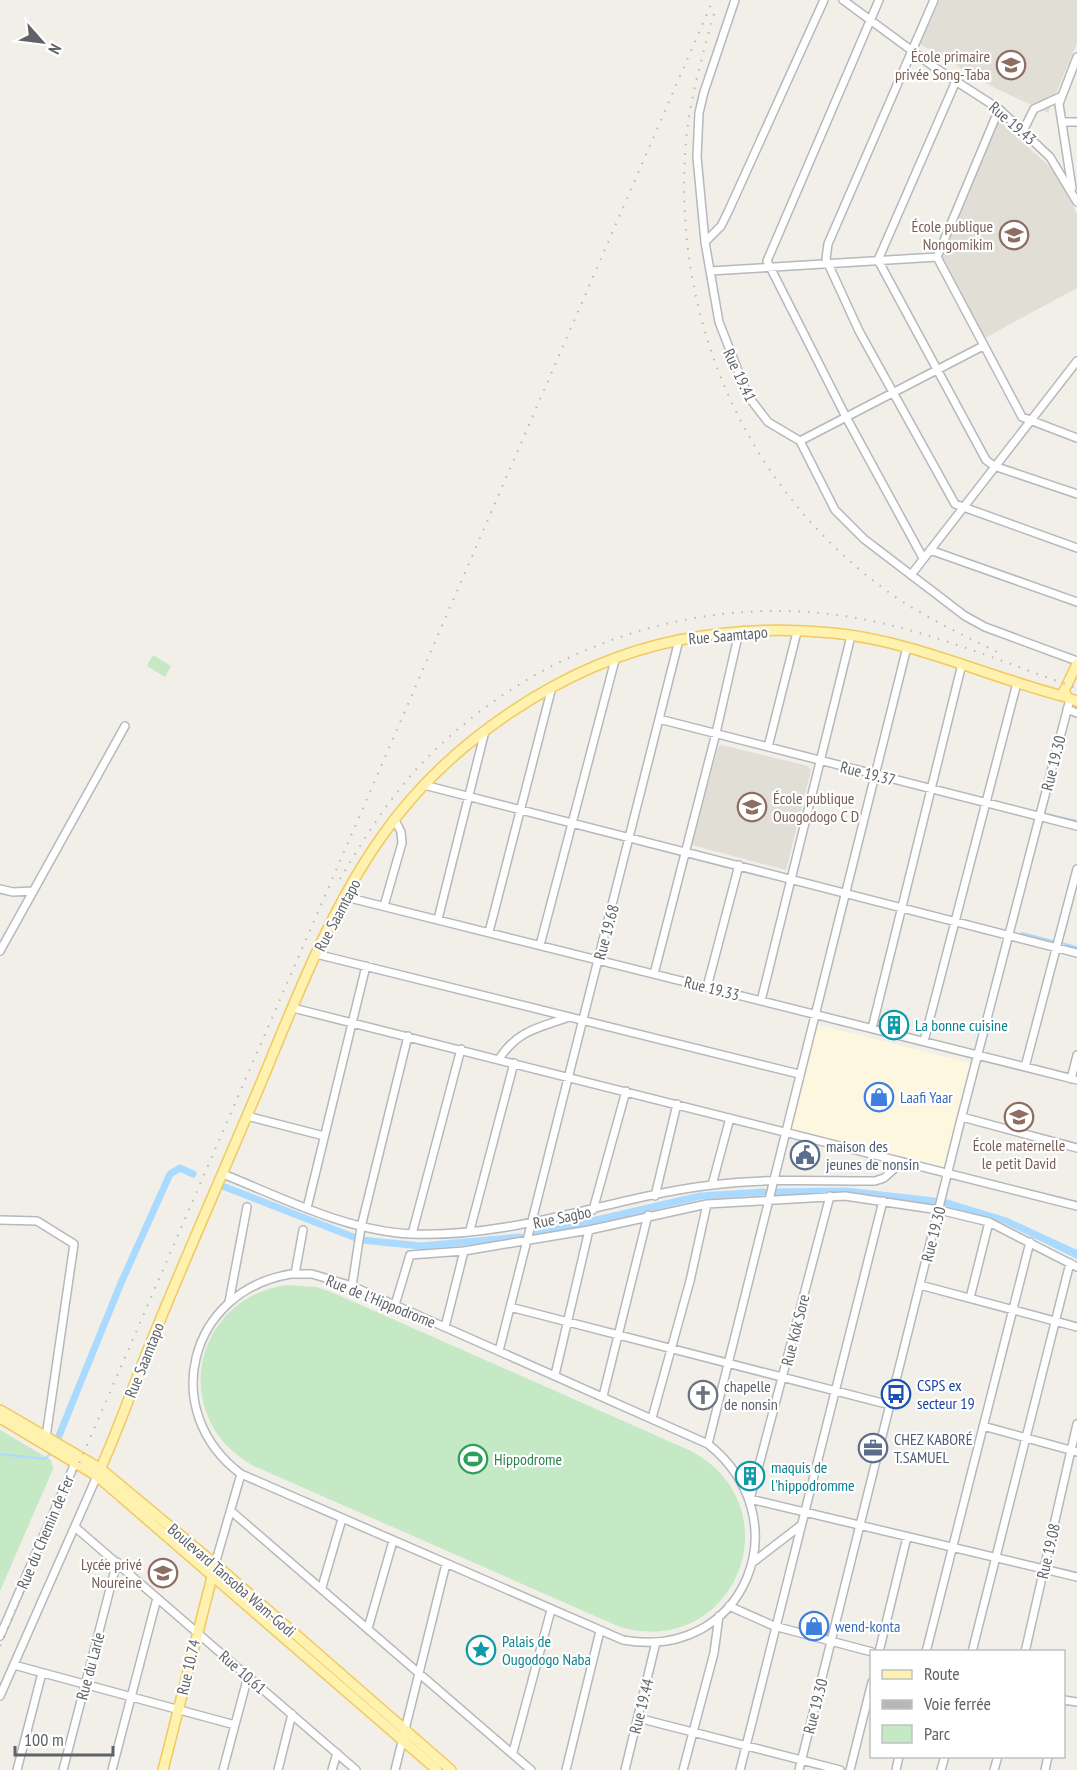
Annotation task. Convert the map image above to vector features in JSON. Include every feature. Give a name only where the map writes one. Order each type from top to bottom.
[{"type":"main road","name":"Rue Saamtapo","points":[[99,1472],[161,1318],[316,954],[373,849],[394,820],[424,785],[485,731],[552,687],[615,660],[679,640],[739,632],[796,632],[851,636],[907,647],[1071,699]]},
{"type":"main road","points":[[1071,699],[1064,691],[1077,663]]},
{"type":"main road","name":"Boulevard Tansoba Wam-Godi","points":[[0,1410],[99,1472],[215,1564],[451,1770]]},
{"type":"main road","name":"Boulevard Tansoba Wam-Godi","points":[[0,1418],[99,1472],[437,1770]]},
{"type":"main road","name":"Rue 10.74","points":[[163,1770],[215,1564]]},
{"type":"street","name":"Rue 19.41","points":[[735,0],[711,68],[699,113],[697,157],[705,242],[721,330],[748,396],[768,422],[800,441]]},
{"type":"street","points":[[705,242],[721,226],[728,212],[824,0]]},
{"type":"street","name":"Rue 19.43","points":[[843,0],[911,50],[999,109],[1050,157],[1077,202]]},
{"type":"street","points":[[879,0],[768,255],[769,267],[846,417],[924,558]]},
{"type":"street","points":[[934,0],[828,244],[828,264],[859,331],[950,498],[961,508],[1077,548]]},
{"type":"street","points":[[1073,194],[1060,97],[1077,57]]},
{"type":"street","points":[[878,260],[956,81]]},
{"type":"street","points":[[1023,131],[1034,109],[1060,97]]},
{"type":"street","points":[[937,257],[999,109]]},
{"type":"street","points":[[1062,122],[1077,122]]},
{"type":"street","points":[[710,271],[937,257]]},
{"type":"street","points":[[937,257],[1022,417],[1030,422],[1077,438]]},
{"type":"street","points":[[878,260],[986,460],[994,466],[1077,494]]},
{"type":"street","points":[[983,346],[800,441],[835,510],[864,538],[952,608],[975,622],[1077,663]]},
{"type":"street","points":[[911,575],[1077,361]]},
{"type":"street","points":[[930,550],[1077,602]]},
{"type":"street","points":[[654,974],[716,733],[739,632]]},
{"type":"street","points":[[768,747],[796,632]]},
{"type":"street","points":[[761,1001],[851,636]]},
{"type":"street","name":"Rue 19.68","points":[[499,1351],[679,640]]},
{"type":"street","points":[[708,1444],[726,1362],[907,647]]},
{"type":"street","points":[[540,945],[615,660]]},
{"type":"street","points":[[872,1028],[962,664]]},
{"type":"street","points":[[924,1041],[984,802],[1017,683]]},
{"type":"street","points":[[489,932],[552,687]]},
{"type":"street","name":"Rue 19.30","points":[[798,1770],[978,1055],[1071,699]]},
{"type":"street","points":[[1067,709],[1077,713]]},
{"type":"street","name":"Rue 19.37","points":[[659,719],[1077,826]]},
{"type":"street","points":[[0,951],[125,726]]},
{"type":"street","points":[[438,919],[485,731]]},
{"type":"street","points":[[424,785],[521,809],[630,840],[739,865],[1077,953]]},
{"type":"street","points":[[384,906],[402,843],[401,832],[394,820]]},
{"type":"street","points":[[707,987],[739,865]]},
{"type":"street","points":[[1025,1067],[1077,869]]},
{"type":"street","points":[[0,889],[13,892],[33,891]]},
{"type":"street","name":"Rue 19.33","points":[[346,897],[1074,1080]]},
{"type":"street","points":[[316,954],[799,1074]]},
{"type":"street","points":[[307,1208],[366,966]]},
{"type":"street","points":[[293,1008],[1077,1206]]},
{"type":"street","points":[[498,1059],[510,1042],[520,1035],[569,1017]]},
{"type":"street","points":[[352,1286],[361,1227],[408,1036]]},
{"type":"street","points":[[412,1234],[460,1049]]},
{"type":"street","points":[[1074,1080],[1077,1055]]},
{"type":"street","points":[[470,1230],[514,1063]]},
{"type":"street","points":[[593,1210],[626,1091]]},
{"type":"street","points":[[655,1196],[677,1104]]},
{"type":"street","points":[[247,1116],[324,1136]]},
{"type":"street","points":[[712,1185],[730,1118]]},
{"type":"street","points":[[962,1118],[1077,1148]]},
{"type":"street","name":"Rue Sagbo","points":[[223,1174],[361,1227],[412,1234],[531,1224],[712,1185],[773,1181],[875,1181],[884,1178],[902,1162]]},
{"type":"street","points":[[395,1305],[410,1255],[464,1251],[526,1242],[707,1204],[768,1198],[830,1196],[939,1209],[989,1222],[1074,1265],[1055,1321],[972,1650]]},
{"type":"street","name":"Rue Kok Sore","points":[[750,1499],[830,1196]]},
{"type":"street","points":[[740,1770],[774,1626],[883,1201]]},
{"type":"street","points":[[652,1418],[690,1281],[707,1204]]},
{"type":"street","points":[[229,1302],[248,1207]]},
{"type":"street","points":[[603,1396],[648,1215]]},
{"type":"street","points":[[0,1220],[37,1221],[74,1244],[46,1437]]},
{"type":"street","points":[[970,1298],[989,1222]]},
{"type":"street","points":[[295,1274],[303,1230]]},
{"type":"street","points":[[555,1376],[589,1230]]},
{"type":"street","points":[[926,1650],[1030,1242]]},
{"type":"street","points":[[445,1327],[464,1251]]},
{"type":"street","name":"Rue de l'Hippodrome","points":[[295,1274],[312,1274],[352,1286],[708,1444],[734,1470],[750,1499],[756,1528],[752,1563],[741,1589],[719,1616],[686,1636],[656,1642],[623,1640],[342,1520],[241,1474],[211,1444],[197,1415],[193,1394],[195,1362],[201,1342],[211,1323],[229,1302],[260,1282],[295,1274]]},
{"type":"street","points":[[920,1286],[1077,1327]]},
{"type":"street","points":[[510,1307],[890,1405]]},
{"type":"street","name":"Rue 19.08","points":[[1024,1650],[1074,1451],[1077,1424]]},
{"type":"street","points":[[983,1426],[1074,1451]]},
{"type":"street","name":"Rue du Chemin de Fer","points":[[0,1636],[76,1461]]},
{"type":"street","name":"Rue Saamtapo","points":[[0,1696],[99,1472]]},
{"type":"street","points":[[215,1564],[241,1474]]},
{"type":"street","points":[[750,1499],[1077,1577]]},
{"type":"street","points":[[231,1511],[322,1587],[531,1770]]},
{"type":"street","points":[[322,1587],[342,1520]]},
{"type":"street","points":[[752,1563],[800,1526]]},
{"type":"street","name":"Rue 10.61","points":[[75,1527],[356,1770]]},
{"type":"street","points":[[879,1650],[907,1537]]},
{"type":"street","points":[[368,1628],[393,1541]]},
{"type":"street","name":"Rue du Larle","points":[[63,1770],[117,1562]]},
{"type":"street","points":[[395,1770],[446,1564]]},
{"type":"street","points":[[112,1770],[157,1598]]},
{"type":"street","points":[[729,1606],[774,1626],[870,1651]]},
{"type":"street","points":[[513,1752],[551,1610]]},
{"type":"street","points":[[683,1770],[714,1653],[719,1616]]},
{"type":"street","points":[[566,1770],[600,1631]]},
{"type":"street","name":"Rue 19.44","points":[[625,1770],[656,1642]]},
{"type":"street","points":[[14,1665],[235,1725]]},
{"type":"street","points":[[17,1770],[42,1673]]},
{"type":"street","points":[[223,1770],[248,1676]]},
{"type":"street","points":[[850,1770],[870,1690]]},
{"type":"street","points":[[278,1770],[292,1714]]},
{"type":"street","points":[[638,1718],[840,1770]]},
{"type":"street","points":[[332,1770],[337,1753]]},
{"type":"shaded area","name":"École primaire privée Song-Taba","points":[[940,0],[1077,0],[1077,43],[1048,113],[991,86],[920,44]]},
{"type":"shaded area","name":"École publique Nongomikim","points":[[998,120],[1048,165],[1059,178],[1077,214],[1077,288],[983,339],[942,255]]},
{"type":"shaded area","name":"École publique Ouogodogo C D","points":[[722,745],[808,766],[811,770],[786,870],[692,845],[718,747]]},
{"type":"shaded area","name":"Laafi Yaar","points":[[815,1024],[970,1063],[943,1170],[788,1131]]},
{"type":"green space","points":[[153,655],[171,666],[165,677],[147,666]]},
{"type":"green space","name":"Hippodrome","points":[[287,1285],[317,1287],[336,1294],[691,1451],[723,1476],[740,1507],[745,1540],[738,1572],[721,1601],[694,1621],[660,1631],[620,1627],[254,1466],[227,1446],[209,1420],[201,1392],[202,1363],[212,1336],[229,1312],[254,1295]]},
{"type":"green space","points":[[0,1430],[51,1460],[53,1469],[0,1591]]},
{"type":"water","points":[[946,1199],[1008,1218],[1077,1250],[1077,1259],[1003,1223],[944,1206]]},
{"type":"waterway","points":[[1050,815],[1077,821]]},
{"type":"waterway","points":[[1022,933],[1053,941]]},
{"type":"waterway","points":[[1062,943],[1077,947]]},
{"type":"waterway","points":[[58,1438],[121,1283],[170,1174],[180,1168],[193,1174]]},
{"type":"waterway","points":[[225,1187],[361,1240],[421,1246],[520,1237]]},
{"type":"waterway","points":[[775,1192],[846,1191],[934,1201]]},
{"type":"waterway","points":[[532,1235],[700,1196],[764,1192]]},
{"type":"waterway","points":[[0,1454],[45,1459],[51,1453]]},
{"type":"railway","points":[[0,1646],[713,0]]},
{"type":"railway","points":[[714,14],[695,85],[686,138],[685,220],[693,284],[709,345],[732,403],[762,458],[800,509],[844,555],[894,596],[947,627],[1001,654]]},
{"type":"railway","points":[[340,879],[369,831],[402,786],[427,758],[468,721],[513,688],[561,661],[612,640],[665,624],[719,614],[774,611],[830,614],[924,634],[1077,688]]},
{"type":"place","name":"École primaire privée Song-Taba","points":[[1011,65]]},
{"type":"place","name":"École publique Nongomikim","points":[[1014,235]]},
{"type":"place","name":"École publique Ouogodogo C D","points":[[752,807]]},
{"type":"place","name":"La bonne cuisine","points":[[894,1025]]},
{"type":"place","name":"Laafi Yaar","points":[[879,1097]]},
{"type":"place","name":"École maternelle le petit David","points":[[1019,1117]]},
{"type":"place","name":"maison des jeunes de nonsin","points":[[805,1155]]},
{"type":"place","name":"CSPS ex secteur 19","points":[[896,1394]]},
{"type":"place","name":"chapelle de nonsin","points":[[703,1395]]},
{"type":"place","name":"CHEZ KABORÉ T.SAMUEL","points":[[873,1448]]},
{"type":"place","name":"Hippodrome","points":[[473,1459]]},
{"type":"place","name":"maquis de l'hippodromme","points":[[750,1476]]},
{"type":"place","name":"Lycée privé Noureine","points":[[163,1573]]},
{"type":"place","name":"wend-konta","points":[[814,1626]]},
{"type":"place","name":"Palais de Ougodogo Naba","points":[[481,1650]]}]
